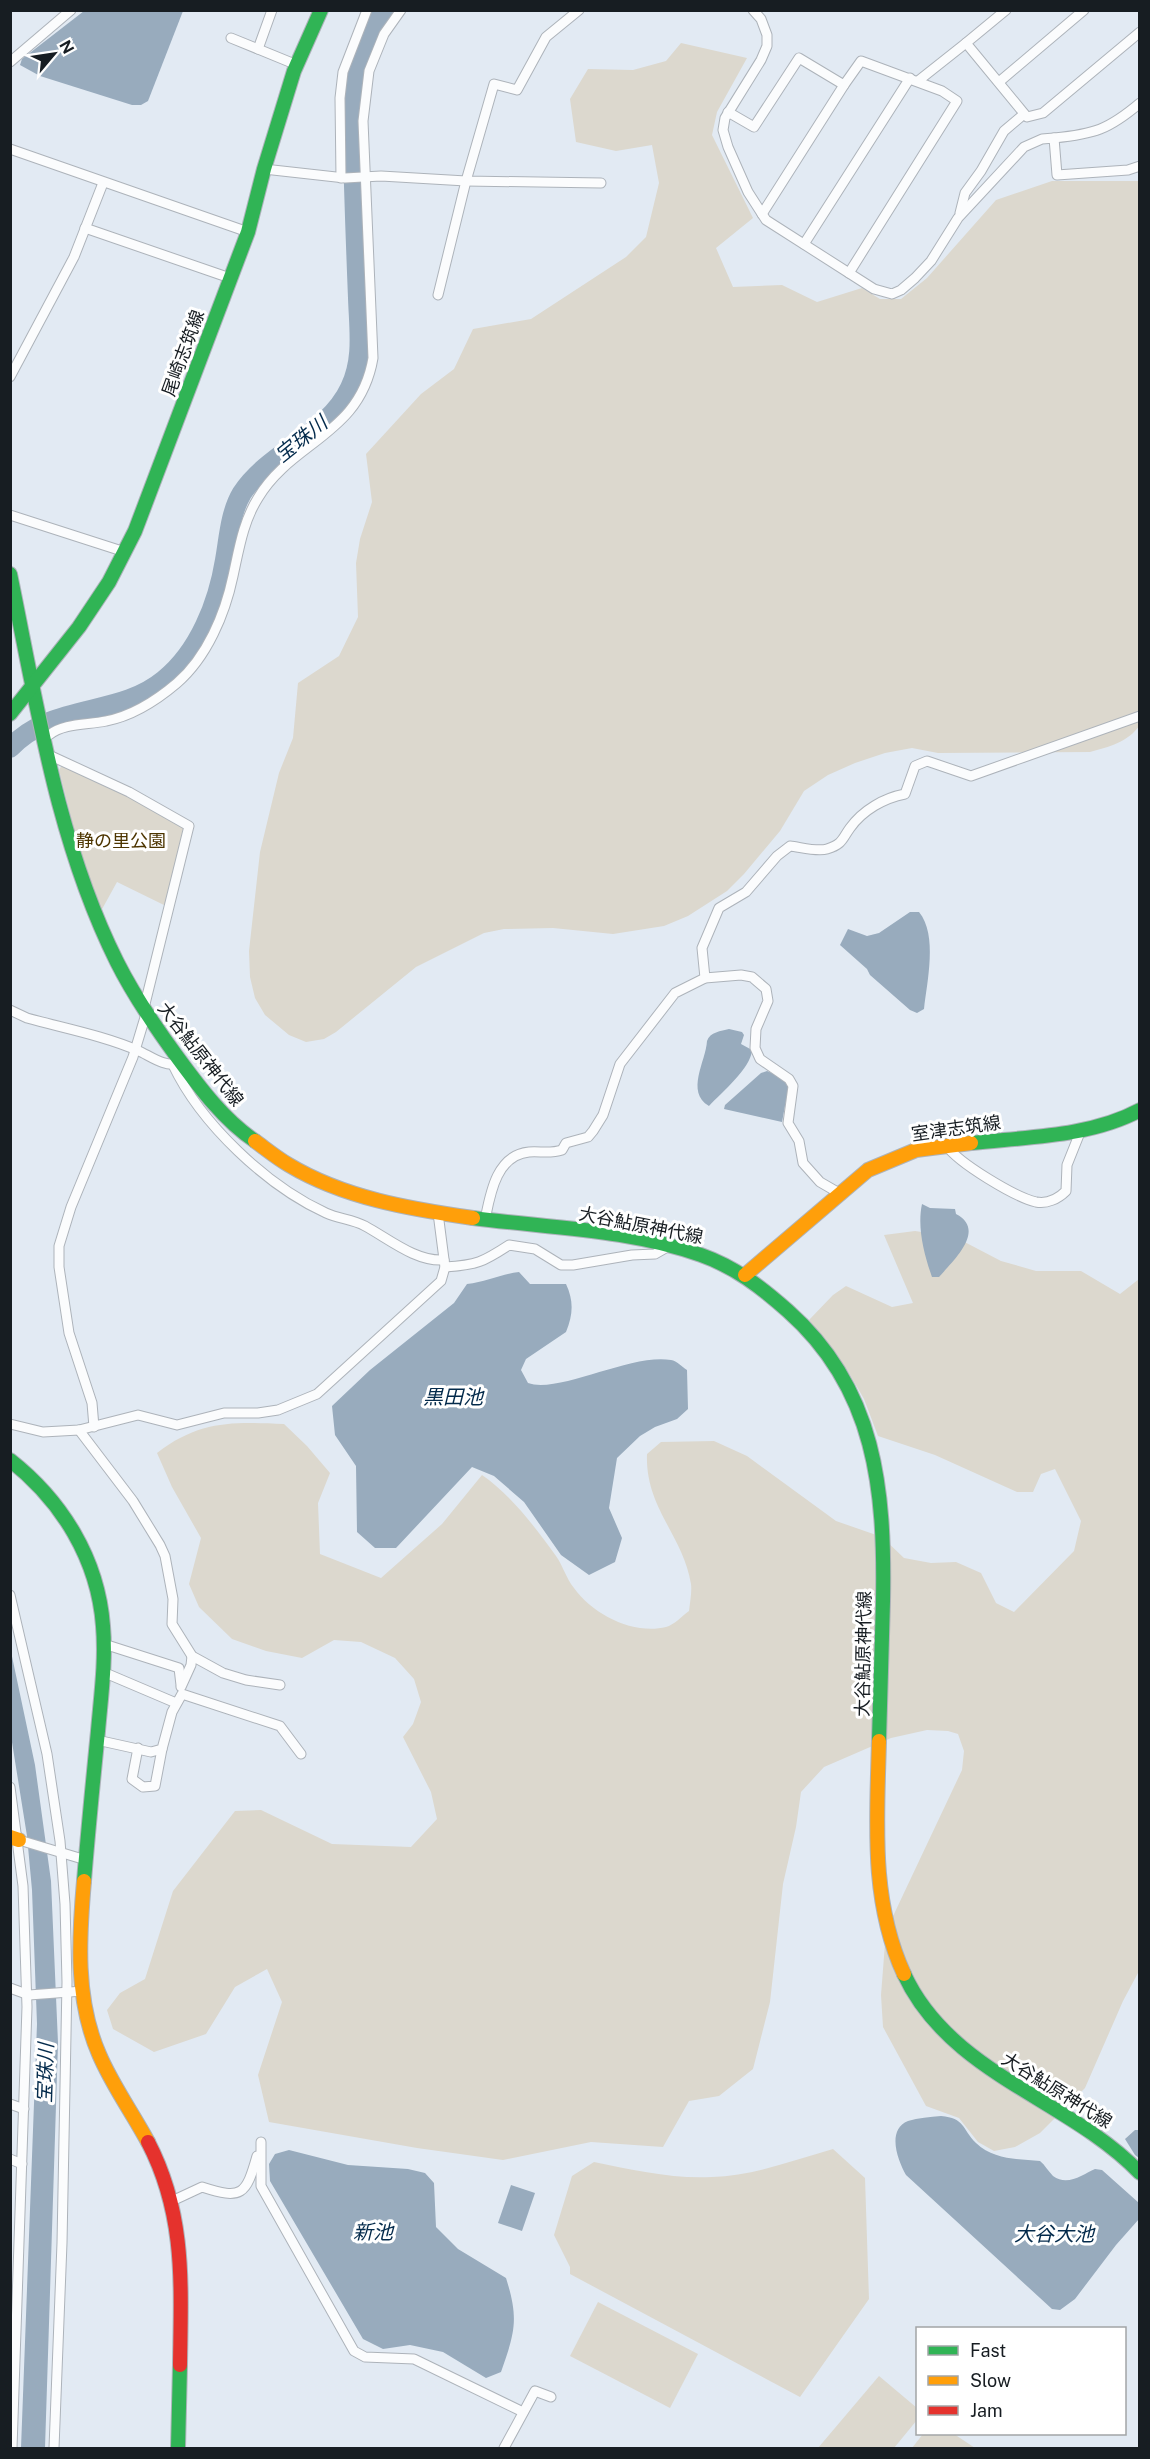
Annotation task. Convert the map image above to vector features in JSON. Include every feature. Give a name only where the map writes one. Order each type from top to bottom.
[{"type":"main road","name":"尾崎志筑線","points":[[10,714],[79,627],[109,582],[125,552],[248,232],[264,169],[297,64],[321,10]]},
{"type":"main road","name":"大谷鮎原神代線","points":[[10,574],[37,711],[46,734],[67,829],[95,917],[120,970],[177,1064],[240,1130],[265,1150],[301,1172],[352,1193],[394,1206],[484,1220],[612,1234],[671,1245],[706,1256],[745,1275],[797,1318],[827,1352],[855,1401],[872,1449],[881,1496],[883,1531],[878,1876],[884,1919],[895,1960],[921,2003],[951,2038],[1011,2084],[1098,2136],[1140,2173]]},
{"type":"main road","name":"室津志筑線","points":[[745,1275],[868,1170],[894,1157],[916,1150],[946,1145],[1081,1130],[1127,1117],[1140,1110]]},
{"type":"main road","points":[[10,1460],[44,1490],[65,1517],[81,1545],[98,1596],[104,1644],[103,1672],[79,1941],[83,1991],[85,2012],[101,2058],[147,2138],[164,2175],[172,2201],[181,2259],[178,2448]]},
{"type":"street","points":[[10,62],[71,10]]},
{"type":"street","points":[[258,49],[272,10]]},
{"type":"street","points":[[343,178],[340,98],[343,72],[367,10]]},
{"type":"street","points":[[46,734],[63,728],[106,721],[139,709],[166,692],[186,675],[216,628],[229,594],[247,518],[261,493],[278,474],[348,414],[359,400],[369,378],[373,358],[363,121],[369,71],[384,34],[401,10]]},
{"type":"street","points":[[438,295],[466,181],[494,84],[517,90],[546,37],[579,10]]},
{"type":"street","points":[[753,10],[761,19],[766,35],[765,54],[728,112],[724,123],[725,136],[748,192],[766,220],[882,292],[892,294],[901,290],[930,261],[958,218],[1024,147],[1042,139],[1079,135],[1104,129],[1120,120],[1140,103]]},
{"type":"street","points":[[804,244],[914,80],[966,43],[1006,10]]},
{"type":"street","points":[[999,82],[1084,10]]},
{"type":"street","points":[[966,43],[1027,117],[1042,113],[1140,32]]},
{"type":"street","points":[[231,38],[297,64]]},
{"type":"street","points":[[728,112],[754,127],[799,58],[844,85]]},
{"type":"street","points":[[762,214],[861,61],[942,91],[957,101],[849,273]]},
{"type":"street","points":[[958,218],[965,193],[981,171],[1004,131],[1024,114]]},
{"type":"street","points":[[1054,138],[1058,175],[1128,170],[1140,166]]},
{"type":"street","points":[[10,149],[248,232]]},
{"type":"street","points":[[264,169],[343,178],[381,176],[466,181],[601,183]]},
{"type":"street","points":[[10,377],[65,275],[103,183]]},
{"type":"street","points":[[85,228],[230,278]]},
{"type":"street","points":[[10,515],[125,552]]},
{"type":"street","points":[[705,978],[702,948],[719,908],[746,892],[777,856],[789,846],[825,849],[843,841],[849,828],[861,815],[887,797],[905,794],[915,766],[927,761],[971,776],[1140,716]]},
{"type":"street","points":[[49,755],[129,792],[189,826],[135,1049],[71,1207],[61,1238],[59,1253],[69,1333],[92,1403],[94,1427]]},
{"type":"street","points":[[484,1220],[495,1179],[504,1167],[525,1152],[553,1153],[562,1150],[566,1143],[588,1137],[603,1115],[620,1064],[675,993],[705,978],[741,975],[752,977],[766,989],[768,1001],[756,1029],[755,1048],[760,1059],[789,1079],[793,1086],[788,1122],[799,1141],[802,1163],[820,1182],[839,1193]]},
{"type":"street","points":[[10,1010],[27,1018],[135,1049],[177,1064],[182,1085],[220,1132],[284,1190],[328,1214],[356,1221],[403,1248],[432,1261],[472,1265],[483,1262],[509,1245],[535,1249],[561,1265],[573,1265],[632,1255],[655,1254],[671,1245]]},
{"type":"street","points":[[946,1145],[952,1154],[994,1182],[1037,1202],[1057,1199],[1066,1191],[1067,1165],[1081,1130]]},
{"type":"street","points":[[10,1424],[43,1432],[79,1430],[138,1415],[177,1425],[224,1413],[258,1413],[278,1410],[308,1399],[441,1281],[445,1263],[438,1214]]},
{"type":"street","points":[[79,1430],[133,1501],[160,1545],[165,1556],[173,1599],[172,1624],[192,1656],[223,1672],[246,1680],[280,1685]]},
{"type":"street","points":[[10,1595],[46,1754],[67,1946],[62,2242],[54,2448]]},
{"type":"street","points":[[104,1644],[179,1668],[181,1689]]},
{"type":"street","points":[[138,1748],[132,1779],[143,1787],[155,1786],[172,1712],[191,1665],[192,1656]]},
{"type":"street","points":[[103,1672],[176,1703]]},
{"type":"street","points":[[181,1689],[280,1726],[301,1754]]},
{"type":"street","points":[[97,1740],[151,1752],[162,1749]]},
{"type":"street","points":[[10,1787],[23,1886],[27,1994],[22,2164],[14,2265],[12,2448]]},
{"type":"street","points":[[16,1839],[86,1860]]},
{"type":"street","points":[[10,1988],[27,1994],[65,1994],[83,1991]]},
{"type":"street","points":[[10,2104],[24,2109]]},
{"type":"street","points":[[172,2201],[202,2187],[227,2194],[244,2190],[250,2180],[261,2142],[261,2186],[354,2351],[365,2357],[414,2359],[523,2412]]},
{"type":"street","points":[[10,2158],[22,2164]]},
{"type":"street","points":[[504,2448],[535,2391],[551,2397]]},
{"type":"green space","points":[[681,43],[747,58],[717,112],[712,135],[753,218],[716,248],[733,287],[782,285],[817,302],[862,288],[880,299],[901,299],[927,278],[996,200],[1052,181],[1139,181],[1140,725],[1124,740],[1090,752],[938,753],[912,748],[885,753],[855,763],[828,775],[804,791],[780,831],[744,874],[727,891],[688,916],[664,926],[613,934],[553,928],[504,929],[484,933],[416,967],[336,1032],[324,1039],[306,1042],[289,1035],[265,1015],[255,998],[250,977],[249,951],[260,852],[279,773],[293,738],[298,683],[339,656],[358,617],[356,563],[360,539],[372,502],[366,454],[421,394],[454,369],[473,329],[531,319],[626,257],[646,237],[659,183],[652,145],[616,151],[576,142],[570,99],[588,69],[633,70],[666,61]]},
{"type":"green space","name":"静の里公園","points":[[62,765],[136,799],[181,824],[185,830],[166,906],[117,882],[101,911],[83,865],[59,770]]},
{"type":"green space","points":[[915,1231],[955,1237],[1001,1261],[1036,1271],[1081,1271],[1120,1294],[1139,1279],[1139,1971],[1123,2001],[1085,2088],[1040,2133],[1015,2147],[994,2151],[978,2142],[959,2118],[926,2106],[883,2027],[881,1995],[886,1931],[962,1770],[964,1751],[958,1734],[948,1731],[927,1730],[891,1738],[824,1767],[801,1792],[796,1827],[783,1884],[770,2002],[753,2069],[719,2096],[689,2101],[663,2147],[591,2142],[503,2160],[417,2148],[269,2122],[258,2075],[282,2002],[267,1969],[235,1987],[206,2034],[154,2052],[113,2029],[107,2010],[120,1993],[145,1979],[173,1891],[235,1811],[261,1810],[332,1844],[411,1847],[437,1819],[431,1792],[403,1737],[413,1724],[421,1702],[414,1679],[395,1658],[361,1642],[334,1640],[302,1658],[266,1651],[232,1639],[199,1607],[189,1584],[201,1538],[172,1487],[157,1453],[188,1434],[218,1425],[284,1424],[330,1473],[318,1503],[320,1554],[381,1578],[442,1524],[482,1475],[503,1492],[531,1523],[556,1556],[574,1588],[592,1607],[615,1621],[654,1629],[669,1626],[689,1611],[691,1587],[687,1567],[652,1490],[647,1454],[661,1442],[714,1441],[747,1456],[836,1521],[882,1537],[904,1558],[931,1563],[956,1562],[981,1573],[996,1603],[1014,1612],[1074,1551],[1081,1521],[1055,1469],[1041,1474],[1033,1492],[1017,1492],[935,1455],[878,1436],[864,1399],[846,1368],[809,1320],[833,1295],[846,1286],[892,1307],[913,1303],[884,1235]]},
{"type":"green space","points":[[833,2149],[865,2178],[869,2299],[800,2397],[570,2274],[570,2267],[554,2235],[572,2176],[594,2162],[667,2175],[712,2177],[758,2171]]},
{"type":"green space","points":[[598,2302],[698,2354],[670,2408],[570,2356]]},
{"type":"green space","points":[[879,2376],[916,2407],[916,2421],[894,2448],[818,2448]]},
{"type":"green space","points":[[922,2435],[956,2435],[975,2448],[912,2448]]},
{"type":"water","points":[[84,11],[183,11],[148,101],[141,105],[132,105],[40,76],[20,65],[22,59]]},
{"type":"water","points":[[910,912],[919,912],[925,922],[930,946],[924,1009],[917,1013],[910,1010],[870,975],[867,969],[840,945],[848,929],[867,936],[879,933]]},
{"type":"water","points":[[729,1029],[742,1032],[744,1035],[741,1044],[752,1050],[747,1064],[735,1080],[709,1106],[698,1093],[699,1076],[707,1041],[713,1034]]},
{"type":"water","points":[[767,1071],[781,1077],[789,1085],[782,1122],[724,1109],[725,1105],[761,1073]]},
{"type":"water","points":[[922,1204],[930,1208],[955,1209],[956,1214],[965,1221],[968,1228],[968,1237],[964,1246],[939,1277],[932,1277],[924,1250],[920,1222]]},
{"type":"water","name":"黒田池","points":[[519,1272],[530,1284],[566,1284],[571,1302],[570,1320],[566,1332],[526,1359],[521,1370],[528,1383],[541,1385],[558,1383],[655,1359],[671,1360],[687,1370],[688,1409],[677,1419],[655,1427],[640,1436],[617,1458],[609,1508],[622,1538],[615,1562],[589,1575],[561,1555],[524,1502],[494,1476],[472,1467],[396,1548],[375,1548],[357,1532],[356,1466],[335,1435],[332,1406],[370,1370],[454,1303],[467,1284]]},
{"type":"water","name":"宝珠川","points":[[10,1647],[35,1765],[51,1881],[58,2043],[45,2448],[21,2448],[37,2024],[32,1890],[27,1836],[11,1736]]},
{"type":"water","name":"大谷大池","points":[[941,2116],[959,2122],[976,2143],[990,2153],[1006,2158],[1040,2161],[1053,2176],[1059,2179],[1070,2180],[1095,2169],[1102,2170],[1139,2203],[1139,2219],[1075,2299],[1060,2310],[1052,2309],[906,2175],[897,2154],[897,2131],[908,2121]]},
{"type":"water","points":[[1135,2130],[1139,2130],[1139,2158],[1125,2139]]},
{"type":"water","name":"新池","points":[[289,2150],[348,2165],[408,2169],[425,2173],[434,2183],[436,2227],[458,2249],[506,2278],[513,2304],[514,2325],[501,2372],[486,2378],[443,2352],[410,2345],[383,2349],[363,2339],[270,2181],[269,2164],[275,2154]]},
{"type":"water","points":[[511,2185],[535,2193],[522,2231],[498,2223]]},
{"type":"waterway","name":"宝珠川","points":[[10,748],[27,733],[46,723],[127,700],[146,692],[176,669],[197,641],[212,609],[222,576],[232,517],[242,493],[268,465],[328,418],[350,388],[357,366],[360,344],[353,165],[353,91],[364,48],[385,10]]},
{"type":"traffic: fast","points":[[10,714],[79,627],[109,582],[135,531],[248,232],[264,169],[294,71],[321,10]]},
{"type":"traffic: fast","points":[[10,574],[51,772],[64,821],[96,916],[124,975],[162,1035],[213,1103],[255,1141]]},
{"type":"traffic: fast","points":[[971,1143],[1079,1131],[1121,1119],[1140,1110]]},
{"type":"traffic: fast","points":[[473,1218],[588,1230],[674,1246],[701,1255],[725,1265],[758,1286],[788,1311],[817,1341],[840,1374],[857,1408],[869,1444],[877,1481],[883,1560],[879,1741]]},
{"type":"traffic: fast","points":[[10,1460],[46,1494],[74,1533],[94,1578],[100,1601],[104,1665],[84,1881]]},
{"type":"traffic: fast","points":[[904,1974],[924,2008],[950,2037],[980,2061],[1111,2147],[1140,2173]]},
{"type":"traffic: fast","points":[[178,2448],[180,2365]]},
{"type":"traffic: slow","points":[[255,1141],[289,1165],[332,1186],[402,1206],[473,1218]]},
{"type":"traffic: slow","points":[[745,1275],[868,1170],[916,1150],[971,1143]]},
{"type":"traffic: slow","points":[[879,1741],[877,1830],[881,1889],[885,1918],[904,1974]]},
{"type":"traffic: slow","points":[[10,1837],[19,1840]]},
{"type":"traffic: slow","points":[[84,1881],[80,1946],[82,1990],[91,2033],[116,2088],[148,2142]]},
{"type":"traffic: jam","points":[[148,2142],[169,2196],[179,2251],[180,2365]]}]
